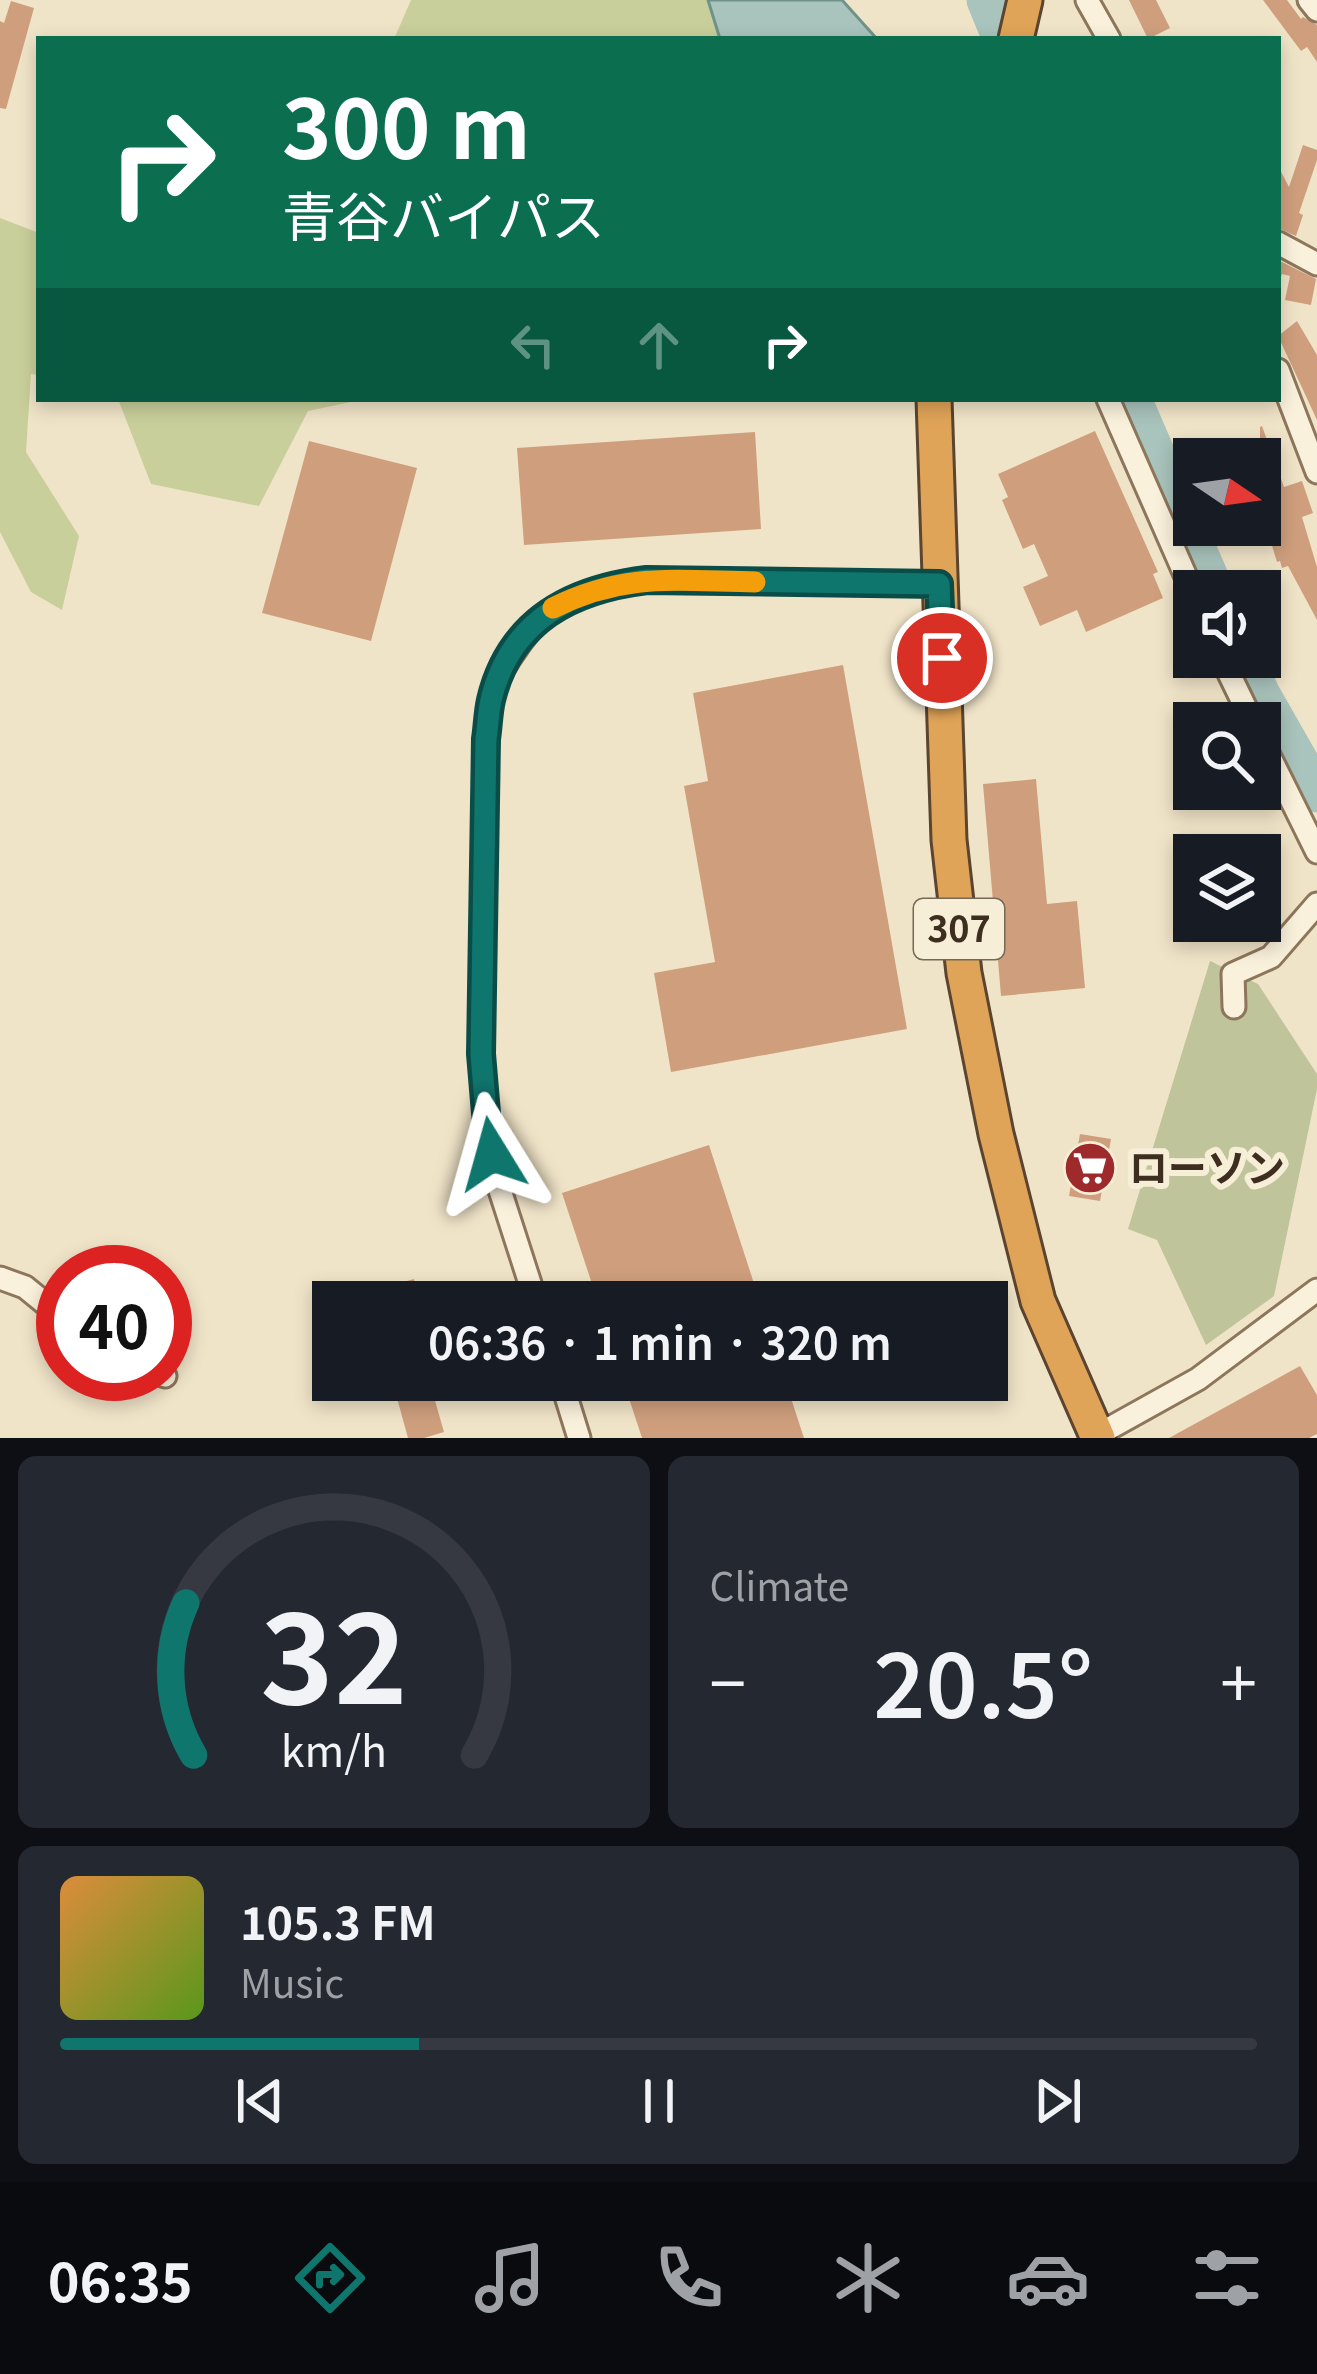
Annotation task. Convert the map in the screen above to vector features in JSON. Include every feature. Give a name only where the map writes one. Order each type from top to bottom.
[{"type":"highway","points":[[1017,36],[1025,0]]},
{"type":"highway","name":"307","points":[[934,402],[949,840],[964,973],[996,1134],[1038,1301],[1096,1437]]},
{"type":"street","points":[[1310,0],[1317,10]]},
{"type":"street","points":[[1095,6],[1108,36]]},
{"type":"street","points":[[1281,245],[1317,263]]},
{"type":"street","points":[[1281,378],[1317,472]]},
{"type":"street","points":[[1109,402],[1183,570]]},
{"type":"street","points":[[529,1281],[498,1184],[481,1054],[486,739],[491,699],[504,666],[553,608],[612,584],[647,580],[939,584]]},
{"type":"street","points":[[1281,779],[1317,852]]},
{"type":"street","points":[[1234,1007],[1233,974],[1271,957],[1317,904]]},
{"type":"street","points":[[0,1278],[36,1295]]},
{"type":"street","points":[[1096,1437],[1198,1379],[1317,1290]]},
{"type":"street","points":[[567,1401],[578,1438]]},
{"type":"green space","points":[[411,0],[708,0],[719,36],[395,36]]},
{"type":"green space","points":[[0,218],[36,232],[36,375],[31,374],[26,452],[79,536],[62,610],[31,592],[0,532]]},
{"type":"green space","points":[[119,402],[351,402],[308,411],[259,506],[151,484]]},
{"type":"green space","points":[[1210,961],[1258,984],[1317,1074],[1317,1089],[1274,1296],[1206,1345],[1157,1240],[1128,1229]]},
{"type":"water","points":[[708,0],[842,0],[874,36],[719,36]]},
{"type":"building","points":[[1129,0],[1156,0],[1170,28],[1147,36]]},
{"type":"building","points":[[1263,0],[1287,0],[1301,19],[1317,25],[1317,62],[1307,47],[1301,51]]},
{"type":"building","points":[[11,1],[34,8],[6,109],[0,108],[0,21],[4,23]]},
{"type":"building","points":[[1303,145],[1317,150],[1296,236],[1281,229],[1281,172],[1289,187]]},
{"type":"building","points":[[1281,262],[1316,279],[1311,305],[1285,300],[1290,276],[1282,274]]},
{"type":"building","points":[[1297,321],[1317,355],[1317,420],[1281,342],[1281,334]]},
{"type":"building","points":[[1095,431],[1158,572],[1153,574],[1163,598],[1086,632],[1077,610],[1040,626],[1023,587],[1048,576],[1034,544],[1023,549],[1002,500],[1008,497],[998,474]]},
{"type":"building","points":[[755,432],[761,529],[524,545],[517,448]]},
{"type":"building","points":[[309,441],[417,468],[371,641],[262,613]]},
{"type":"building","points":[[1281,479],[1284,487],[1302,481],[1313,513],[1302,517],[1317,567],[1317,620],[1288,566],[1282,568],[1272,546],[1281,546]]},
{"type":"building","points":[[843,665],[907,1029],[671,1072],[654,973],[715,962],[684,786],[708,781],[693,693]]},
{"type":"building","points":[[1036,779],[1047,904],[1077,901],[1085,988],[1001,996],[983,784]]},
{"type":"building","points":[[1080,1134],[1111,1139],[1100,1201],[1069,1196]]},
{"type":"building","points":[[709,1145],[753,1281],[591,1281],[562,1193]]},
{"type":"building","points":[[1300,1366],[1317,1395],[1317,1434],[1309,1438],[1169,1438]]},
{"type":"building","points":[[398,1401],[435,1401],[444,1432],[408,1438]]},
{"type":"building","points":[[630,1401],[792,1401],[804,1438],[642,1438]]},
{"type":"waterway","points":[[986,0],[1001,36]]},
{"type":"waterway","points":[[1133,402],[1206,570]]},
{"type":"waterway","points":[[1254,678],[1317,793]]},
{"type":"slow traffic","points":[[553,608],[612,584],[755,582]]},
{"type":"place","name":"ローソン","points":[[1090,1168]]},
{"type":"route","points":[[492,1154],[481,1054],[486,739],[491,699],[504,666],[523,638],[553,608],[612,584],[647,580],[939,584],[942,658]]}]
